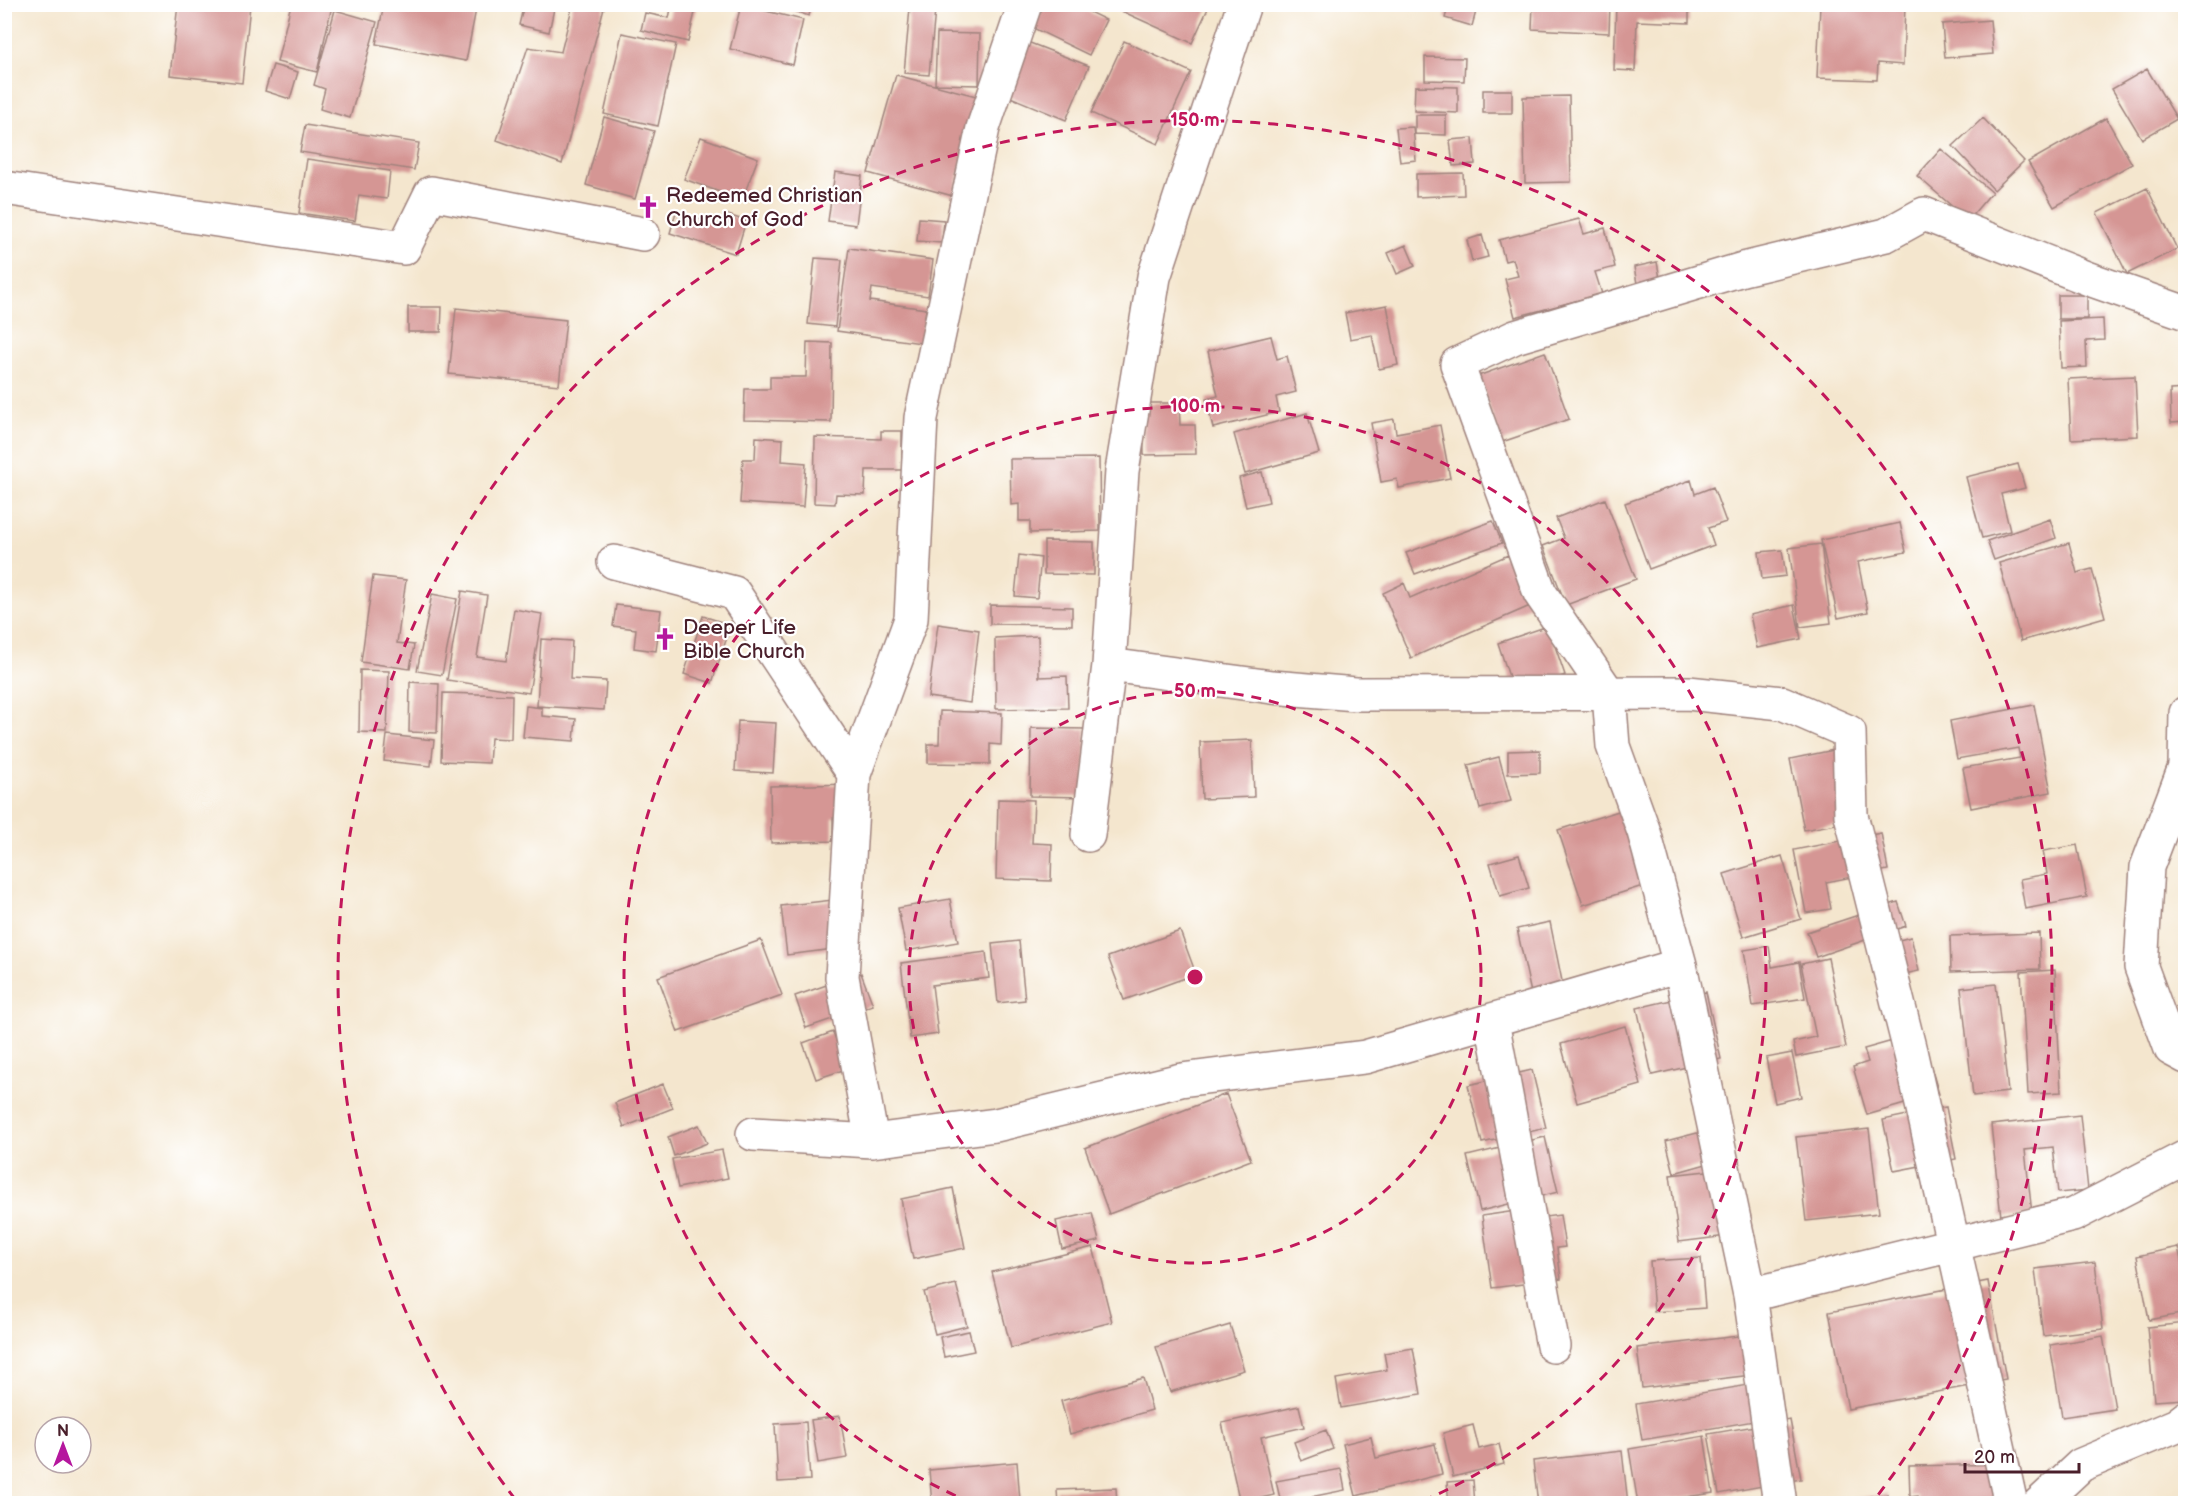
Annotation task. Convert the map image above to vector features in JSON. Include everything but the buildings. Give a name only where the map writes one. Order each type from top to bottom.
[{"type":"street","points":[[872,1141],[842,977],[854,774],[911,619],[921,418],[983,128],[1025,4]]},
{"type":"street","points":[[1088,835],[1109,665],[1122,471],[1154,278],[1244,4]]},
{"type":"street","points":[[4,188],[404,248],[431,193],[643,234]]},
{"type":"street","points":[[1780,1503],[1750,1294],[1680,965],[1644,831],[1613,746],[1609,694],[1540,593],[1457,364],[1527,333],[1743,269],[1886,235],[1924,214],[2089,279],[2186,313]]},
{"type":"street","points":[[614,562],[734,593],[854,774]]},
{"type":"street","points":[[1109,665],[1272,687],[1356,694],[1688,693],[1782,703],[1849,732],[1851,815],[1911,1054],[2011,1503]]},
{"type":"street","points":[[2186,713],[2185,767],[2147,867],[2141,967],[2171,1049],[2186,1057]]},
{"type":"street","points":[[753,1134],[872,1141],[996,1125],[1181,1080],[1365,1057],[1680,965]]},
{"type":"street","points":[[1492,1021],[1554,1346]]},
{"type":"street","points":[[1750,1294],[2073,1215],[2186,1157]]},
{"type":"street","points":[[2039,1503],[2081,1465],[2177,1425],[2186,1418]]},
{"type":"place","name":"Redeemed Christian Church of God","points":[[648,207]]},
{"type":"place","name":"Deeper Life Bible Church","points":[[665,639]]}]
